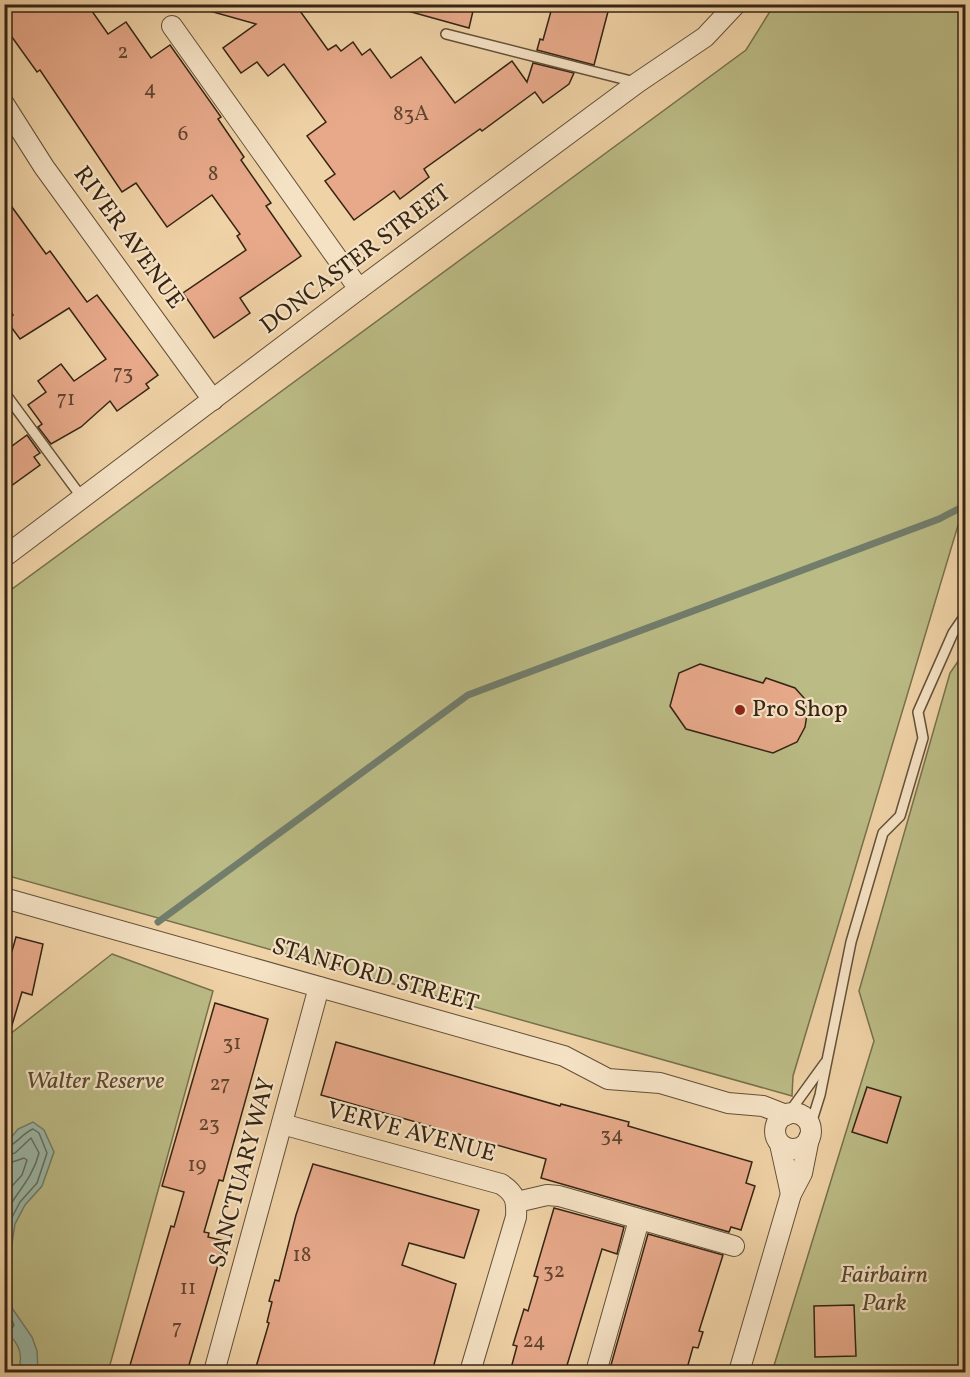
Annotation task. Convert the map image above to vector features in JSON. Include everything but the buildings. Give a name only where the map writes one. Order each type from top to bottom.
[{"type":"street","name":"DONCASTER STREET","points":[[4,557],[84,499],[359,289],[637,83],[705,37],[736,4]]},
{"type":"street","points":[[172,26],[359,289]]},
{"type":"street","name":"RIVER AVENUE","points":[[4,104],[44,167],[213,400]]},
{"type":"street","name":"STANFORD STREET","points":[[4,898],[564,1056],[608,1079],[660,1083],[728,1103],[763,1106],[787,1115]]},
{"type":"street","name":"SANCTUARY WAY","points":[[214,1372],[320,987]]},
{"type":"street","name":"STANFORD STREET","points":[[728,1103],[758,1119],[778,1139]]},
{"type":"street","points":[[739,1372],[791,1194],[802,1173],[810,1133],[804,1117],[787,1115],[777,1123],[778,1139],[791,1194]]},
{"type":"street","name":"VERVE AVENUE","points":[[282,1124],[501,1184],[513,1193],[517,1203]]},
{"type":"street","points":[[778,1139],[796,1149],[810,1133]]},
{"type":"street","points":[[470,1372],[516,1217],[517,1203],[547,1195],[559,1196],[734,1246]]},
{"type":"street","points":[[596,1372],[639,1220]]},
{"type":"lane","points":[[446,34],[637,83]]},
{"type":"lane","points":[[4,392],[84,499]]},
{"type":"lane","points":[[810,1133],[820,1095],[851,942],[883,833],[900,816],[923,738],[918,712],[953,633],[966,614]]},
{"type":"lane","points":[[787,1115],[825,1063]]},
{"type":"green space","points":[[774,5],[965,5],[965,502],[793,1076],[792,1096],[5,875],[4,595],[746,50]]},
{"type":"green space","name":"Fairbairn Park","points":[[965,651],[965,1372],[772,1372],[874,1041],[859,991],[950,673]]},
{"type":"green space","name":"Walter Reserve","points":[[112,954],[213,991],[108,1372],[5,1372],[5,1038]]},
{"type":"water","points":[[33,1122],[44,1130],[54,1152],[42,1186],[25,1205],[15,1224],[11,1250],[12,1308],[32,1337],[37,1351],[38,1372],[18,1372],[19,1349],[5,1331],[5,1145],[18,1129]]},
{"type":"waterway","points":[[158,922],[468,695],[939,519],[966,505]]},
{"type":"place","name":"Pro Shop","points":[[740,710]]}]
